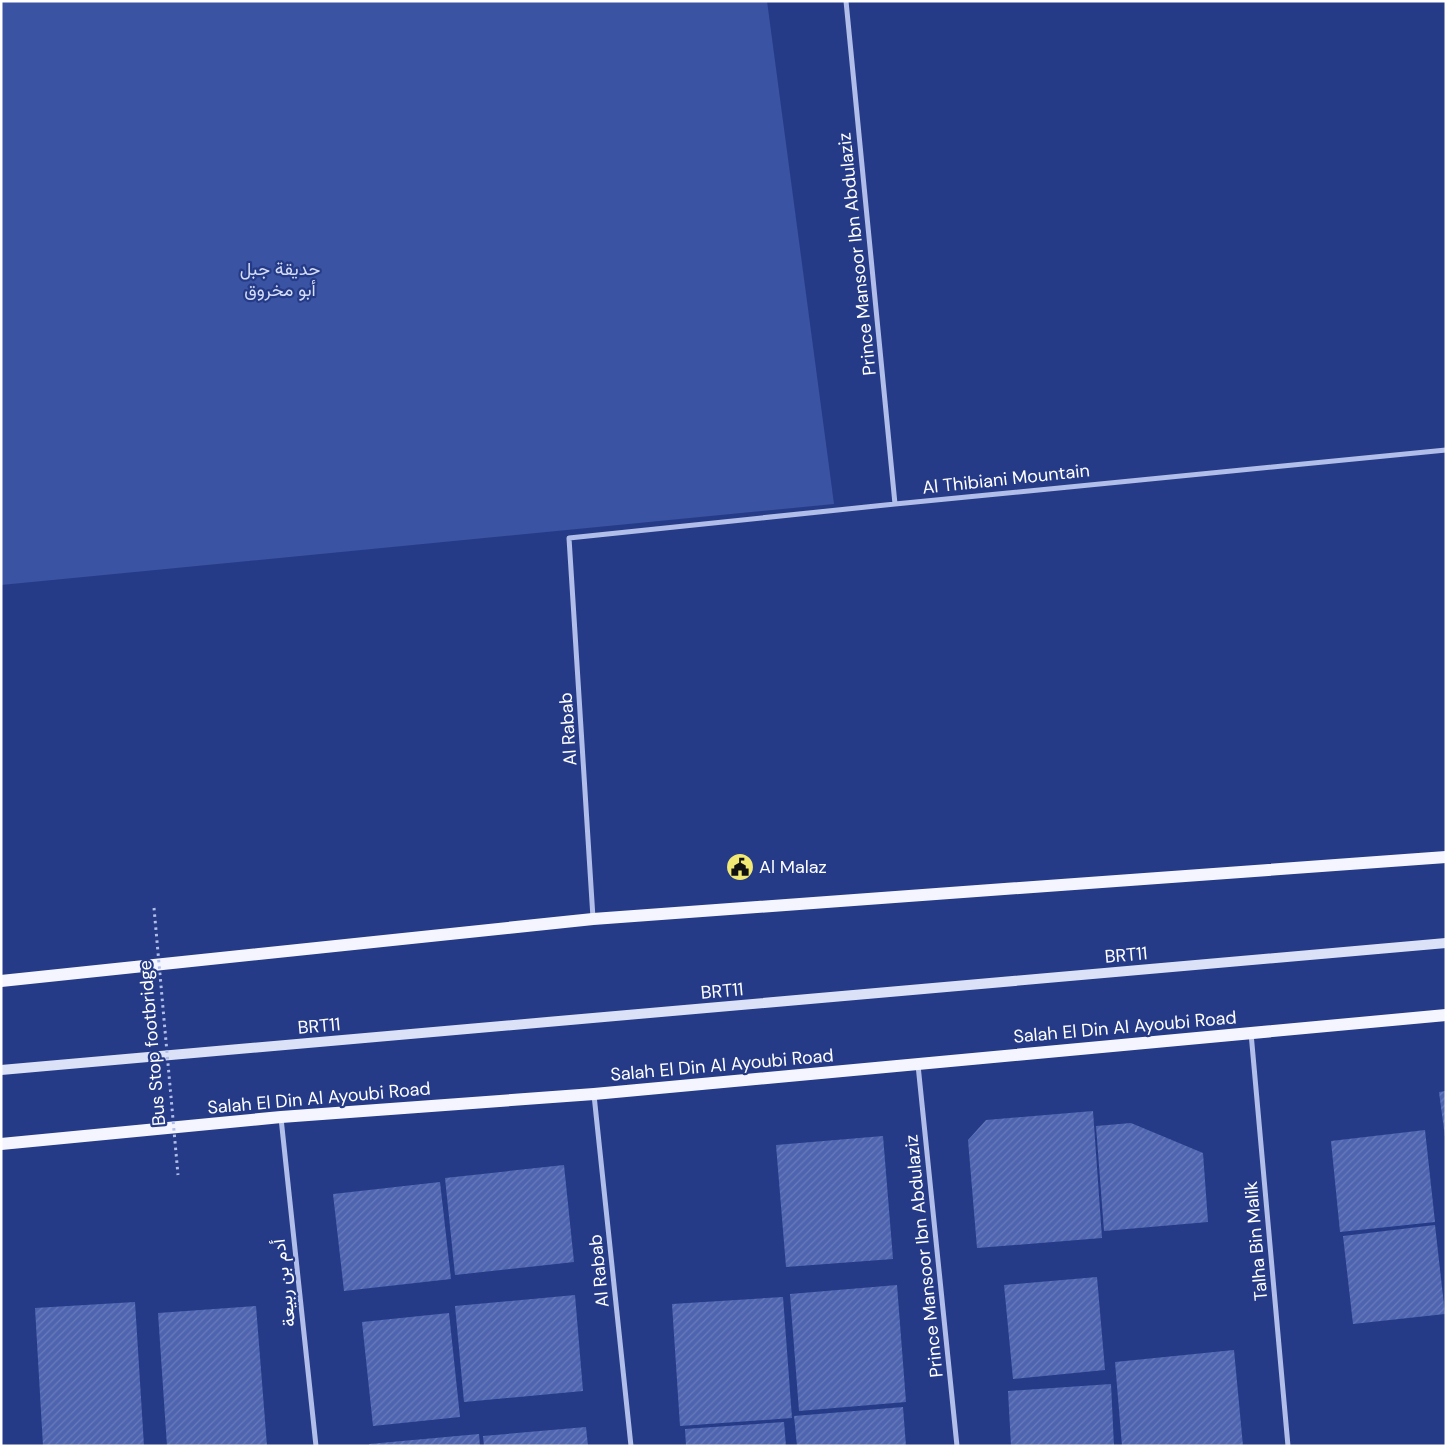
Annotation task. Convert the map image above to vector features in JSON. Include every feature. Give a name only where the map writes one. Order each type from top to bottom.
[{"type":"main road","points":[[1,981],[593,919],[1446,857]]},
{"type":"main road","name":"BRT11","points":[[1,1070],[1446,943]]},
{"type":"main road","name":"Salah El Din Al Ayoubi Road","points":[[1,1144],[280,1117],[594,1094],[1446,1015]]},
{"type":"street","name":"Prince Mansoor Ibn Abdulaziz","points":[[846,1],[895,504]]},
{"type":"street","name":"Al Thibiani Mountain","points":[[569,538],[1446,450]]},
{"type":"street","name":"Al Rabab","points":[[569,538],[593,919]]},
{"type":"street","name":"Talha Bin Malik","points":[[1251,1033],[1288,1446]]},
{"type":"street","name":"Prince Mansoor Ibn Abdulaziz","points":[[918,1064],[957,1446]]},
{"type":"street","name":"Al Rabab","points":[[594,1094],[630,1446]]},
{"type":"street","name":"أدم بن ربيعة","points":[[280,1117],[316,1446]]},
{"type":"path","name":"Bus Stop footbridge","points":[[154,908],[178,1176]]},
{"type":"green space","name":"حديقة جبل أبو مخروق","points":[[1,1],[767,1],[834,504],[1,585]]},
{"type":"building","points":[[1446,1091],[1446,1137],[1445,1137],[1439,1092]]},
{"type":"building","points":[[1093,1111],[1102,1238],[977,1248],[968,1140],[986,1120]]},
{"type":"building","points":[[1131,1123],[1203,1153],[1208,1222],[1104,1231],[1096,1126]]},
{"type":"building","points":[[1425,1130],[1435,1222],[1340,1232],[1331,1141]]},
{"type":"building","points":[[883,1136],[893,1259],[786,1267],[776,1145]]},
{"type":"building","points":[[564,1165],[574,1262],[455,1275],[445,1178]]},
{"type":"building","points":[[440,1182],[451,1279],[344,1291],[333,1194]]},
{"type":"building","points":[[1435,1225],[1445,1314],[1353,1324],[1343,1236]]},
{"type":"building","points":[[1097,1277],[1105,1370],[1013,1379],[1004,1285]]},
{"type":"building","points":[[897,1285],[906,1402],[799,1411],[790,1294]]},
{"type":"building","points":[[575,1295],[583,1391],[464,1402],[455,1306]]},
{"type":"building","points":[[783,1297],[792,1418],[680,1426],[672,1304]]},
{"type":"building","points":[[135,1302],[144,1446],[43,1446],[35,1308]]},
{"type":"building","points":[[256,1306],[267,1446],[167,1446],[158,1313]]},
{"type":"building","points":[[449,1313],[460,1417],[373,1426],[362,1322]]},
{"type":"building","points":[[1234,1350],[1243,1446],[1122,1446],[1115,1362]]},
{"type":"building","points":[[1111,1384],[1114,1446],[1011,1446],[1008,1391]]},
{"type":"building","points":[[903,1407],[906,1446],[797,1446],[794,1416]]},
{"type":"building","points":[[784,1422],[786,1446],[686,1446],[685,1429]]},
{"type":"building","points":[[586,1427],[588,1446],[484,1446],[483,1436]]},
{"type":"building","points":[[479,1434],[480,1446],[369,1446],[369,1444]]},
{"type":"place","name":"Al Malaz","points":[[740,867]]}]
